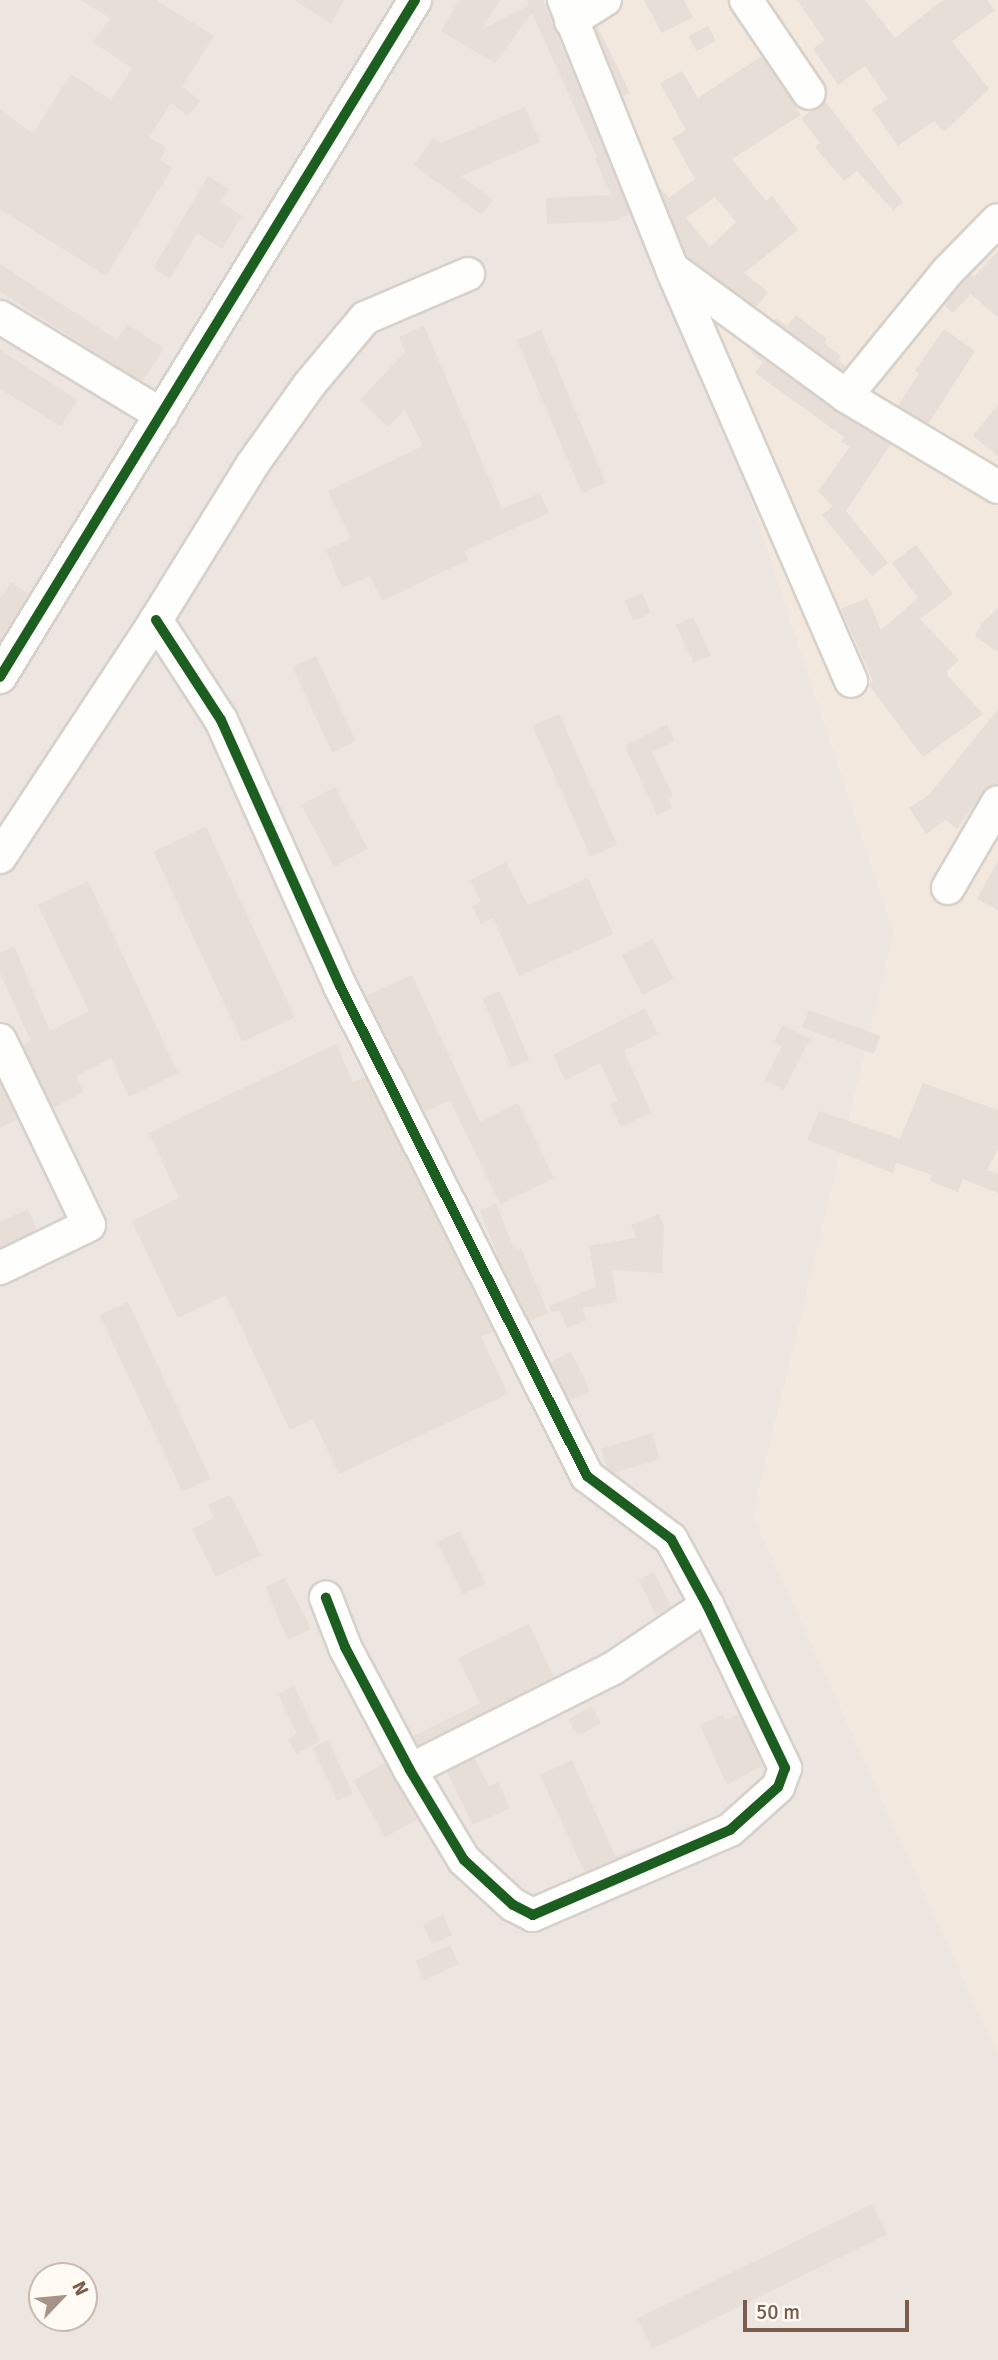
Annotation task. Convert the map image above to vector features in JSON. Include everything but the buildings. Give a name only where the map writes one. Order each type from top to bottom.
[{"type":"street","points":[[0,677],[415,0]]},
{"type":"street","points":[[605,0],[568,11],[672,269],[850,681]]},
{"type":"street","points":[[746,0],[809,93]]},
{"type":"street","points":[[846,396],[948,271],[998,220]]},
{"type":"street","points":[[672,269],[846,396],[998,487]]},
{"type":"street","points":[[0,857],[156,620],[252,465],[309,385],[365,318],[468,274]]},
{"type":"street","points":[[0,317],[162,415]]},
{"type":"street","points":[[156,620],[221,720],[340,986],[587,1476],[671,1539],[707,1605],[785,1769],[778,1787],[730,1830],[533,1915],[513,1905],[464,1860],[410,1770],[345,1647],[326,1598]]},
{"type":"street","points":[[948,888],[998,802]]},
{"type":"street","points":[[0,1040],[89,1225],[0,1268]]},
{"type":"street","points":[[410,1770],[612,1669],[707,1605]]},
{"type":"shaded area","points":[[0,0],[586,0],[894,933],[753,1515],[998,2054],[998,2360],[0,2360]]},
{"type":"shaded area","points":[[586,0],[998,0],[998,2054],[753,1515],[894,933]]},
{"type":"cycle path","points":[[0,677],[415,0]]},
{"type":"cycle path","points":[[156,620],[221,720],[340,986],[587,1476],[671,1539],[707,1605],[785,1768],[778,1787],[730,1830],[533,1915],[513,1905],[464,1860],[410,1770],[345,1647],[326,1598]]}]
